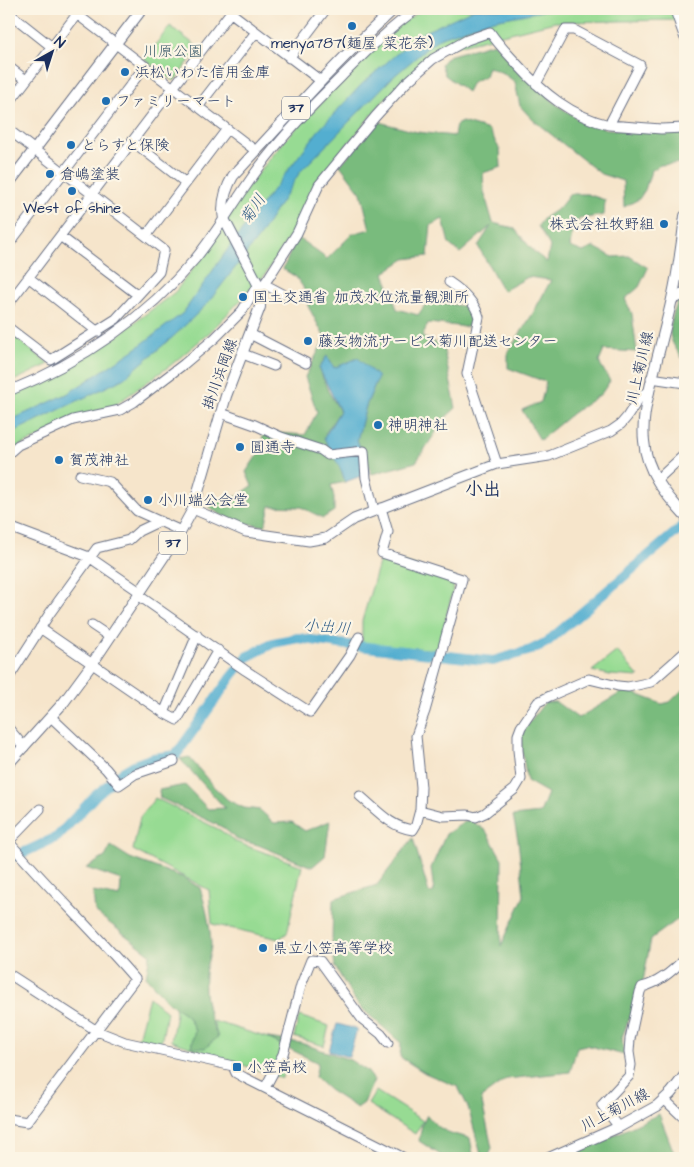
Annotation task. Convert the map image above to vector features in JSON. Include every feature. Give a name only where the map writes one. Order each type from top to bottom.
[{"type":"main road","points":[[9,183],[142,9]]},
{"type":"main road","name":"掛川浜岡線","points":[[9,764],[52,718],[92,664],[181,531],[193,509],[221,413],[260,307],[260,285],[225,220],[223,203],[227,186],[320,81],[366,34],[394,9]]},
{"type":"main road","points":[[675,9],[684,34]]},
{"type":"main road","name":"川上菊川線","points":[[685,216],[672,299],[651,378],[643,422],[644,442],[648,461],[667,496],[685,516]]},
{"type":"main road","name":"川上菊川線","points":[[549,1158],[619,1128],[665,1100],[685,1076]]},
{"type":"street","points":[[289,58],[326,9]]},
{"type":"street","points":[[9,392],[83,356],[122,328],[164,291],[195,259],[225,220],[259,168],[304,114],[384,35],[417,9]]},
{"type":"street","points":[[9,103],[52,47],[76,10],[256,152]]},
{"type":"street","points":[[9,303],[231,10],[256,32],[320,81]]},
{"type":"street","points":[[9,13],[52,47]]},
{"type":"street","points":[[536,84],[564,30],[574,30],[640,65],[609,125]]},
{"type":"street","points":[[198,107],[256,32]]},
{"type":"street","points":[[9,453],[18,445],[73,420],[120,410],[134,402],[215,338],[242,311],[250,297],[297,233],[312,198],[328,173],[405,84],[433,59],[467,40],[490,32],[536,84],[554,100],[580,116],[609,125],[662,129],[685,128]]},
{"type":"street","points":[[9,244],[145,66]]},
{"type":"street","points":[[9,67],[26,80]]},
{"type":"street","points":[[146,236],[227,129]]},
{"type":"street","points":[[9,130],[164,250],[159,272],[116,319],[51,360],[9,328]]},
{"type":"street","points":[[132,141],[186,183]]},
{"type":"street","points":[[60,236],[138,295]]},
{"type":"street","points":[[28,277],[98,332]]},
{"type":"street","points":[[449,282],[462,291],[478,311],[479,317],[467,374],[497,464]]},
{"type":"street","points":[[260,285],[283,294]]},
{"type":"street","points":[[672,299],[679,297],[685,291]]},
{"type":"street","points":[[250,334],[306,363]]},
{"type":"street","points":[[243,354],[274,366]]},
{"type":"street","points":[[651,378],[685,383]]},
{"type":"street","points":[[193,509],[246,532],[309,541],[326,538],[354,519],[497,464],[549,456],[611,431],[627,417],[641,395],[649,392]]},
{"type":"street","points":[[221,413],[281,437],[321,450],[328,455],[364,451],[366,478],[388,532],[382,553],[462,579],[425,711],[416,736],[421,787],[420,810],[416,825],[413,830],[408,830],[388,821],[360,796]]},
{"type":"street","points":[[657,480],[685,454]]},
{"type":"street","points":[[80,475],[110,482],[137,511],[181,531]]},
{"type":"street","points":[[9,678],[40,628],[97,548],[129,540],[139,531],[160,521]]},
{"type":"street","points":[[9,527],[89,557],[241,667],[310,712],[354,646]]},
{"type":"street","points":[[92,625],[110,637]]},
{"type":"street","points":[[40,628],[177,720],[218,650]]},
{"type":"street","points":[[164,713],[197,635]]},
{"type":"street","points":[[420,810],[443,816],[468,815],[476,817],[485,813],[515,789],[521,779],[518,735],[521,727],[538,702],[588,679],[628,687],[651,682],[685,652]]},
{"type":"street","points":[[52,718],[119,785],[135,774],[174,760]]},
{"type":"street","points":[[9,729],[24,747]]},
{"type":"street","points":[[9,1119],[27,1122],[135,979],[9,841],[40,809]]},
{"type":"street","points":[[619,1128],[602,1104],[629,1076],[631,1065],[630,1039],[640,992],[642,987],[652,984],[674,970],[685,958]]},
{"type":"street","points":[[265,1088],[283,1054],[301,985],[311,960],[320,961],[362,1019],[381,1034],[388,1043]]},
{"type":"street","points":[[9,974],[97,1031],[125,1042],[233,1066],[236,1073],[404,1158]]},
{"type":"street","points":[[665,1100],[685,1119]]},
{"type":"green space","points":[[424,9],[685,9],[685,20],[555,22],[437,51],[384,100],[316,182],[297,225],[264,276],[210,332],[171,365],[108,410],[9,450],[9,396],[48,380],[114,338],[175,292],[201,258],[249,185],[285,140],[363,59],[403,22]]},
{"type":"green space","name":"川原公園","points":[[170,26],[199,48],[175,80],[172,80],[144,59]]},
{"type":"green space","points":[[494,43],[556,104],[578,119],[606,129],[684,132],[682,139],[682,163],[660,165],[651,171],[645,190],[639,199],[624,207],[623,181],[601,174],[533,120],[520,106],[515,82],[503,73],[488,67],[485,76],[472,82],[467,92],[445,75],[441,64],[448,56]]},
{"type":"green space","points":[[379,122],[417,132],[454,136],[456,125],[462,122],[489,130],[500,150],[501,167],[483,173],[484,192],[493,223],[514,228],[534,252],[547,262],[550,246],[538,226],[544,218],[559,208],[570,194],[587,194],[605,200],[604,215],[579,219],[572,232],[570,247],[583,252],[594,247],[613,257],[629,256],[648,268],[639,287],[625,299],[632,314],[637,352],[604,350],[599,362],[610,381],[601,394],[573,413],[540,440],[522,410],[541,402],[546,382],[508,368],[508,352],[532,315],[551,280],[528,277],[503,291],[478,246],[491,226],[460,253],[449,244],[443,219],[431,225],[428,256],[405,259],[384,273],[397,309],[418,315],[428,301],[470,307],[474,315],[468,327],[428,323],[422,337],[443,346],[456,408],[446,417],[416,462],[372,474],[357,440],[366,406],[378,377],[334,368],[327,356],[319,368],[328,391],[340,411],[325,434],[345,482],[331,485],[334,497],[334,511],[323,518],[301,507],[270,506],[265,526],[248,524],[227,518],[206,504],[238,496],[252,486],[246,472],[260,451],[264,432],[305,435],[317,412],[305,377],[325,338],[308,306],[303,287],[296,277],[283,269],[297,237],[327,259],[352,234],[370,229],[361,193],[340,165]]},
{"type":"green space","points":[[685,284],[685,310],[680,332],[685,336],[685,358],[682,358],[672,343],[670,327]]},
{"type":"green space","points":[[9,332],[49,364],[9,383]]},
{"type":"green space","points":[[381,556],[456,578],[438,650],[362,643],[362,621]]},
{"type":"green space","points":[[617,651],[639,677],[610,675],[592,671]]},
{"type":"green space","points":[[626,690],[662,704],[670,702],[682,690],[685,692],[685,920],[681,917],[651,939],[642,987],[622,1037],[624,1055],[586,1045],[577,1047],[570,1072],[507,1079],[481,1098],[492,1148],[488,1158],[482,1158],[468,1107],[458,1087],[425,1073],[400,1057],[401,1043],[358,1005],[335,967],[332,942],[333,899],[377,885],[413,838],[429,893],[434,892],[431,868],[446,834],[469,819],[486,831],[502,859],[501,946],[524,896],[518,840],[513,816],[540,813],[548,793],[527,781],[521,744],[522,732],[545,702],[556,702],[578,718]]},
{"type":"green space","points":[[189,757],[213,786],[228,800],[244,808],[260,810],[274,823],[292,822],[305,831],[330,821],[325,856],[312,867],[258,845],[238,840],[222,827],[160,798],[159,790],[185,785],[208,809],[225,808],[180,759]]},
{"type":"green space","points":[[155,798],[220,830],[236,842],[302,866],[287,933],[279,939],[212,924],[209,890],[133,850],[140,817]]},
{"type":"green space","points":[[111,846],[130,858],[182,877],[200,888],[210,929],[211,944],[205,974],[206,999],[209,1015],[218,1037],[205,1048],[191,1047],[195,1030],[187,1015],[169,1003],[146,977],[150,954],[95,912],[93,892],[120,897],[121,880],[86,868],[105,857]]},
{"type":"green space","points":[[149,997],[167,1012],[161,1044],[138,1038]]},
{"type":"green space","points":[[175,1006],[187,1015],[195,1030],[191,1047],[218,1038],[213,1021],[268,1038],[287,1048],[282,1078],[171,1041],[176,1014]]},
{"type":"green space","points":[[299,1016],[329,1026],[324,1046],[294,1037]]},
{"type":"green space","points":[[268,1038],[301,1043],[350,1060],[367,1071],[374,1080],[364,1103],[357,1108],[329,1090],[315,1077],[318,1063]]},
{"type":"green space","points":[[376,1091],[423,1121],[415,1134],[368,1104]]},
{"type":"green space","points":[[659,1114],[676,1158],[567,1158],[580,1151]]},
{"type":"green space","points":[[427,1115],[436,1125],[446,1131],[470,1138],[475,1158],[445,1158],[419,1141],[422,1125]]},
{"type":"water","points":[[474,9],[552,9],[489,21],[439,38],[393,77],[300,172],[259,237],[207,304],[174,336],[123,379],[9,434],[9,421],[67,394],[134,350],[183,313],[230,246],[318,131],[362,84],[418,35]]},
{"type":"water","points":[[327,356],[334,368],[358,358],[378,377],[366,406],[357,440],[369,473],[345,482],[342,472],[324,438],[340,411],[319,368]]},
{"type":"water","points":[[337,1024],[357,1029],[349,1057],[329,1051]]},
{"type":"waterway","name":"小出川","points":[[9,858],[57,837],[96,795],[124,771],[153,758],[176,755],[247,657],[273,643],[298,638],[493,661],[531,650],[547,642],[683,526]]},
{"type":"place","name":"menya787(麺屋 菜花奈)","points":[[352,26]]},
{"type":"place","name":"浜松いわた信用金庫","points":[[125,72]]},
{"type":"place","name":"ファミリーマート","points":[[106,101]]},
{"type":"place","name":"とらすと保険","points":[[71,145]]},
{"type":"place","name":"倉嶋塗装","points":[[50,174]]},
{"type":"place","name":"West of shine","points":[[72,191]]},
{"type":"place","name":"株式会社牧野組","points":[[664,224]]},
{"type":"place","name":"国土交通省 加茂水位流量観測所","points":[[243,297]]},
{"type":"place","name":"藤友物流サービス菊川配送センター","points":[[308,341]]},
{"type":"place","name":"神明神社","points":[[378,425]]},
{"type":"place","name":"圓通寺","points":[[240,447]]},
{"type":"place","name":"賀茂神社","points":[[59,460]]},
{"type":"place","name":"小川端公会堂","points":[[148,500]]},
{"type":"place","name":"県立小笠高等学校","points":[[263,948]]},
{"type":"place","name":"小笠高校","points":[[237,1067]]},
{"type":"district","name":"小出","points":[[483,489]]},
{"type":"water label","name":"菊川","points":[[253,209]]}]
